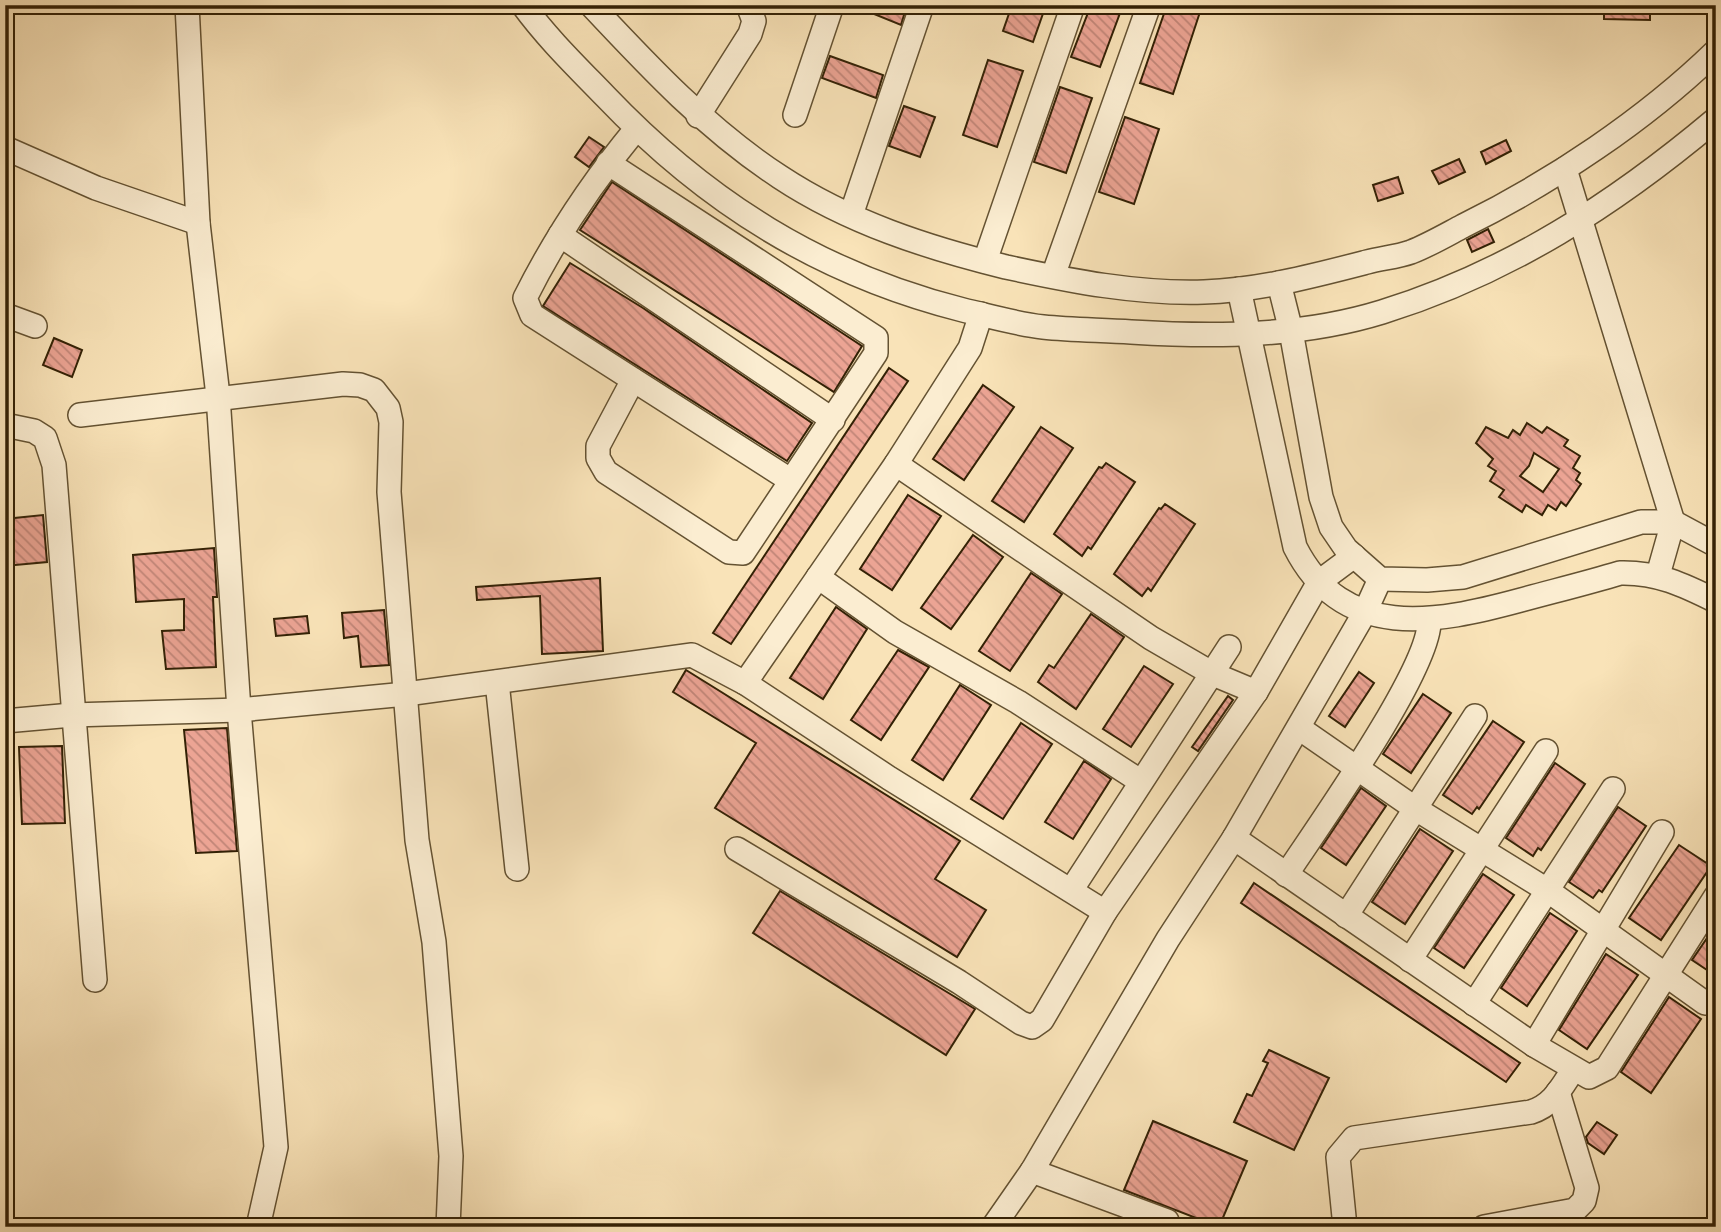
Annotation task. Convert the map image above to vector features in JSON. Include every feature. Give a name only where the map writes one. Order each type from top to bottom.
[{"type":"street","points":[[187,5],[198,223],[218,396],[239,710],[276,1147],[258,1227]]},
{"type":"street","points":[[523,5],[636,129],[712,193],[753,222],[812,255],[902,293],[1042,327],[1249,335],[1291,331],[1380,313],[1474,280],[1580,222],[1675,153],[1716,119]]},
{"type":"street","points":[[591,5],[698,116],[782,178],[851,215],[919,244],[985,261],[1113,287],[1203,292],[1279,284],[1411,252],[1491,212],[1565,169],[1692,75],[1716,51]]},
{"type":"street","points":[[698,116],[750,34],[754,21],[748,5]]},
{"type":"street","points":[[795,115],[832,5]]},
{"type":"street","points":[[851,215],[922,5]]},
{"type":"street","points":[[985,261],[1073,5]]},
{"type":"street","points":[[1054,276],[1149,5]]},
{"type":"street","points":[[636,129],[608,163],[559,235],[525,298],[528,310],[790,480]]},
{"type":"street","points":[[5,148],[96,188],[198,223]]},
{"type":"street","points":[[608,163],[876,338],[876,353],[833,420],[790,480],[747,550],[735,555],[606,471],[598,458],[598,446],[634,380]]},
{"type":"street","points":[[1565,169],[1673,522],[1658,576]]},
{"type":"street","points":[[559,235],[833,420]]},
{"type":"street","points":[[1279,284],[1291,331],[1321,497],[1331,527],[1354,556],[1380,579],[1427,580],[1463,577],[1620,526],[1641,522],[1673,522],[1716,545]]},
{"type":"street","points":[[1239,289],[1295,547],[1303,563],[1319,582],[1348,605],[1365,612],[1429,621],[1480,611],[1620,573],[1658,576],[1716,601]]},
{"type":"street","points":[[745,683],[896,464],[970,348],[981,314]]},
{"type":"street","points":[[5,315],[35,326]]},
{"type":"street","points":[[80,415],[218,396],[343,384],[360,385],[382,397],[391,422],[389,492],[417,840],[434,942],[451,1156],[448,1227]]},
{"type":"street","points":[[5,425],[34,431],[45,438],[54,465],[95,980]]},
{"type":"street","points":[[896,464],[1151,638],[1213,674],[1256,692]]},
{"type":"street","points":[[737,849],[959,982],[1027,1027],[1032,1027],[1042,1020],[1105,912],[1256,692],[1319,582],[1354,556]]},
{"type":"street","points":[[818,577],[895,632],[1018,702],[1140,781]]},
{"type":"street","points":[[993,1227],[1032,1171],[1168,939],[1234,838],[1365,612],[1380,579]]},
{"type":"street","points":[[1286,875],[1356,768],[1422,654],[1427,642],[1429,621]]},
{"type":"street","points":[[1072,889],[1229,647]]},
{"type":"street","points":[[5,721],[72,715],[239,710],[406,694],[692,655],[745,683],[933,806],[1072,889],[1105,912]]},
{"type":"street","points":[[498,682],[517,869]]},
{"type":"street","points":[[1346,916],[1475,716]]},
{"type":"street","points":[[1299,727],[1416,809],[1547,890],[1705,1003]]},
{"type":"street","points":[[1410,960],[1546,751]]},
{"type":"street","points":[[1474,1004],[1613,789]]},
{"type":"street","points":[[1534,1045],[1662,832]]},
{"type":"street","points":[[1234,838],[1534,1045],[1589,1077],[1607,1069],[1716,896]]},
{"type":"street","points":[[1345,1227],[1338,1157],[1354,1138],[1544,1108],[1573,1070]]},
{"type":"street","points":[[1484,1227],[1575,1210],[1584,1201],[1587,1188],[1558,1092]]},
{"type":"street","points":[[1032,1171],[1167,1221]]},
{"type":"building","points":[[852,5],[907,5],[901,25]]},
{"type":"building","points":[[1012,5],[1046,5],[1033,42],[1003,31]]},
{"type":"building","points":[[1091,5],[1123,5],[1100,67],[1071,57]]},
{"type":"building","points":[[1167,5],[1179,5],[1200,12],[1173,94],[1140,83]]},
{"type":"building","points":[[1604,5],[1650,5],[1650,20],[1604,19]]},
{"type":"building","points":[[830,56],[883,75],[876,98],[822,78]]},
{"type":"building","points":[[988,60],[1023,71],[997,147],[963,135]]},
{"type":"building","points":[[1060,87],[1092,98],[1066,173],[1034,162]]},
{"type":"building","points":[[904,106],[935,117],[920,157],[889,146]]},
{"type":"building","points":[[1125,117],[1159,129],[1134,204],[1099,192]]},
{"type":"building","points":[[589,137],[604,147],[589,167],[575,157]]},
{"type":"building","points":[[1506,140],[1511,151],[1486,164],[1481,152]]},
{"type":"building","points":[[1459,159],[1465,172],[1439,184],[1432,171]]},
{"type":"building","points":[[1398,177],[1403,193],[1378,201],[1373,185]]},
{"type":"building","points":[[612,182],[862,346],[834,392],[580,230]]},
{"type":"building","points":[[1488,229],[1494,242],[1472,252],[1467,240]]},
{"type":"building","points":[[570,263],[643,308],[812,423],[787,461],[543,306]]},
{"type":"building","points":[[54,338],[82,350],[72,377],[43,365]]},
{"type":"building","points":[[889,368],[908,381],[731,644],[713,633]]},
{"type":"building","points":[[983,385],[1014,407],[964,480],[933,459]]},
{"type":"building","points":[[1527,423],[1542,433],[1547,427],[1568,440],[1564,446],[1580,456],[1573,468],[1580,473],[1576,480],[1581,484],[1566,506],[1561,502],[1556,510],[1548,505],[1542,515],[1526,505],[1522,512],[1499,497],[1504,490],[1490,481],[1496,471],[1488,466],[1493,459],[1476,443],[1486,427],[1508,438],[1513,430],[1520,435]],"holes":[[[1534,453],[1559,469],[1543,492],[1520,476],[1529,466]]]},
{"type":"building","points":[[1041,427],[1073,448],[1024,522],[992,501]]},
{"type":"building","points":[[1106,463],[1135,482],[1091,549],[1088,547],[1082,556],[1054,534],[1099,467],[1102,468]]},
{"type":"building","points":[[908,495],[941,516],[892,590],[860,569]]},
{"type":"building","points":[[1165,504],[1195,524],[1151,591],[1148,588],[1142,596],[1114,574],[1159,508]]},
{"type":"building","points":[[43,515],[47,562],[5,566],[5,519]]},
{"type":"building","points":[[973,535],[1003,557],[951,629],[921,608]]},
{"type":"building","points":[[214,548],[217,597],[213,597],[216,667],[166,669],[162,631],[184,630],[184,599],[136,602],[133,555]]},
{"type":"building","points":[[1031,573],[1062,594],[1010,671],[979,651]]},
{"type":"building","points":[[600,578],[603,651],[542,654],[540,596],[477,600],[476,587]]},
{"type":"building","points":[[836,607],[867,629],[823,699],[790,678]]},
{"type":"building","points":[[384,610],[389,665],[361,667],[358,636],[344,638],[342,613]]},
{"type":"building","points":[[1091,614],[1124,637],[1076,709],[1038,682],[1049,665],[1054,668]]},
{"type":"building","points":[[307,616],[309,633],[276,636],[274,619]]},
{"type":"building","points":[[898,650],[929,667],[881,740],[851,720]]},
{"type":"building","points":[[1144,666],[1173,684],[1131,747],[1103,729]]},
{"type":"building","points":[[686,670],[960,841],[935,879],[986,910],[957,957],[715,808],[756,743],[673,692]]},
{"type":"building","points":[[1359,672],[1374,683],[1345,727],[1329,716]]},
{"type":"building","points":[[960,685],[991,705],[943,780],[912,760]]},
{"type":"building","points":[[1423,694],[1451,713],[1411,773],[1383,754]]},
{"type":"building","points":[[1228,696],[1233,700],[1198,751],[1192,747]]},
{"type":"building","points":[[1493,721],[1524,742],[1479,809],[1477,807],[1472,814],[1443,795]]},
{"type":"building","points":[[1021,723],[1052,744],[1003,819],[971,799]]},
{"type":"building","points":[[227,728],[237,851],[196,853],[184,730]]},
{"type":"building","points":[[62,746],[65,823],[22,824],[19,747]]},
{"type":"building","points":[[1084,761],[1111,779],[1073,839],[1045,822]]},
{"type":"building","points":[[1555,763],[1585,784],[1541,850],[1538,848],[1533,856],[1506,838]]},
{"type":"building","points":[[1361,788],[1386,806],[1346,865],[1321,848]]},
{"type":"building","points":[[1618,807],[1646,826],[1602,892],[1599,890],[1593,898],[1569,882]]},
{"type":"building","points":[[1420,829],[1453,851],[1405,924],[1372,902]]},
{"type":"building","points":[[1679,845],[1711,866],[1661,940],[1629,918]]},
{"type":"building","points":[[1483,874],[1514,895],[1464,968],[1434,948]]},
{"type":"building","points":[[1254,883],[1520,1063],[1506,1082],[1241,903]]},
{"type":"building","points":[[780,891],[975,1009],[946,1055],[753,933]]},
{"type":"building","points":[[1550,913],[1577,931],[1527,1006],[1501,988]]},
{"type":"building","points":[[1716,925],[1716,976],[1692,960]]},
{"type":"building","points":[[1606,954],[1638,975],[1587,1049],[1559,1030]]},
{"type":"building","points":[[1669,997],[1701,1019],[1651,1093],[1621,1072]]},
{"type":"building","points":[[1269,1050],[1329,1078],[1294,1150],[1234,1122],[1247,1094],[1252,1096],[1268,1063],[1263,1061]]},
{"type":"building","points":[[1153,1121],[1247,1161],[1219,1227],[1124,1190]]},
{"type":"building","points":[[1597,1122],[1617,1135],[1604,1154],[1588,1143],[1586,1137]]}]
